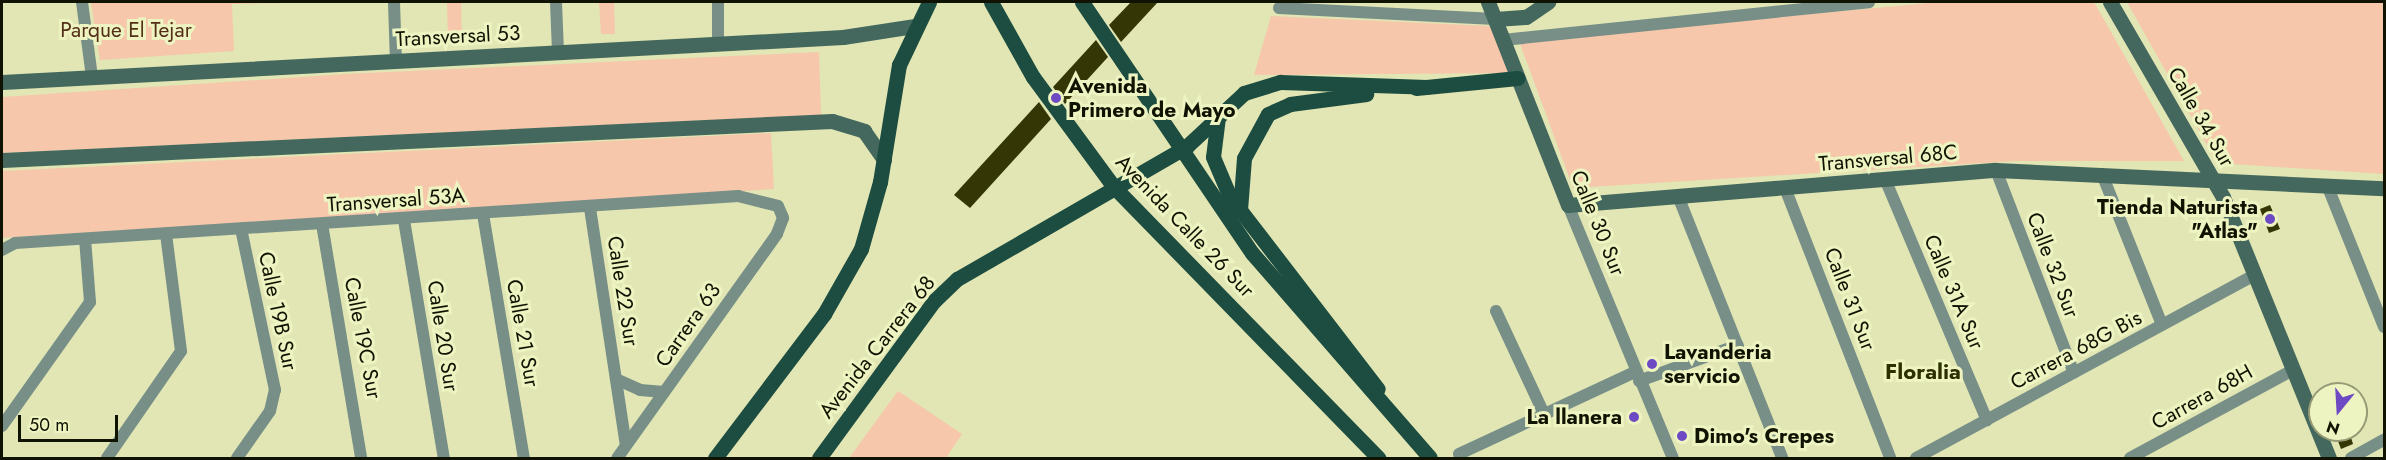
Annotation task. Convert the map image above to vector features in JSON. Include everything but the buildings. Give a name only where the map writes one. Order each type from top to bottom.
[{"type":"main road","points":[[715,459],[844,283],[871,217],[884,160],[899,65],[915,26],[929,2]]},
{"type":"main road","name":"Avenida Calle 26 Sur","points":[[991,2],[1033,77],[1113,186],[1314,387],[1378,459]]},
{"type":"main road","name":"Avenida Calle 26 Sur","points":[[1082,2],[1223,214],[1345,365],[1430,459]]},
{"type":"main road","points":[[1240,213],[1244,158],[1268,114],[1306,100],[1518,78]]},
{"type":"main road","name":"Avenida Carrera 68","points":[[819,459],[934,301],[957,279],[1164,161],[1244,93],[1280,82],[1427,87]]},
{"type":"main road","points":[[1218,117],[1213,157],[1240,213],[1430,459]]},
{"type":"street","points":[[82,2],[92,77]]},
{"type":"street","points":[[394,2],[396,61]]},
{"type":"street","points":[[556,2],[558,52]]},
{"type":"street","points":[[718,2],[718,43]]},
{"type":"street","points":[[1413,2],[1418,15]]},
{"type":"street","name":"Calle 30 Sur","points":[[1488,2],[1637,376],[1673,459]]},
{"type":"street","points":[[1279,8],[1495,19],[1526,17],[1548,2]]},
{"type":"street","points":[[1503,40],[1784,6],[1869,2]]},
{"type":"street","name":"Calle 34 Sur","points":[[2110,2],[2212,178],[2255,275],[2329,459]]},
{"type":"street","name":"Transversal 53","points":[[2,82],[880,35],[915,26]]},
{"type":"street","points":[[2,160],[832,121],[864,131],[884,160]]},
{"type":"street","name":"Transversal 68C","points":[[1568,205],[1996,170],[2212,178],[2385,188]]},
{"type":"street","name":"Calle 32 Sur","points":[[1996,170],[2074,373]]},
{"type":"street","points":[[2102,174],[2162,325]]},
{"type":"street","name":"Calle 31A Sur","points":[[1885,179],[1987,420]]},
{"type":"street","points":[[2327,185],[2385,327]]},
{"type":"street","name":"Calle 31 Sur","points":[[1785,188],[1890,459]]},
{"type":"street","name":"Transversal 53A","points":[[4,248],[85,239],[590,208],[738,196],[770,201],[782,212]]},
{"type":"street","points":[[1678,196],[1782,459]]},
{"type":"street","name":"Calle 22 Sur","points":[[590,208],[618,380],[626,445]]},
{"type":"street","name":"Carrera 63","points":[[617,459],[777,234],[782,212]]},
{"type":"street","name":"Calle 21 Sur","points":[[483,214],[524,459]]},
{"type":"street","name":"Calle 20 Sur","points":[[404,220],[444,459]]},
{"type":"street","name":"Calle 19C Sur","points":[[322,225],[361,459]]},
{"type":"street","name":"Calle 19B Sur","points":[[237,459],[274,402],[241,229]]},
{"type":"street","points":[[107,459],[181,351],[166,234]]},
{"type":"street","points":[[2,426],[90,302],[85,239]]},
{"type":"street","name":"Carrera 68G Bis","points":[[1916,459],[2255,275]]},
{"type":"street","points":[[1496,311],[1544,414]]},
{"type":"street","points":[[1459,454],[1544,414],[1637,376],[1738,345]]},
{"type":"street","name":"Carrera 68H","points":[[2130,459],[2293,370]]},
{"type":"street","points":[[618,380],[640,390],[664,392]]},
{"type":"street","points":[[2351,459],[2385,440]]},
{"type":"green space","name":"Parque El Tejar","points":[[91,2],[345,2],[232,4],[234,51],[100,60]]},
{"type":"green space","points":[[447,2],[461,2],[462,39],[448,39]]},
{"type":"green space","points":[[599,2],[614,2],[615,34],[601,34]]},
{"type":"green space","points":[[1940,2],[2094,2],[2184,161],[2015,161],[1573,188],[1519,41]]},
{"type":"green space","points":[[2127,2],[2384,2],[2384,174],[2217,163]]},
{"type":"green space","points":[[1271,16],[1490,26],[1510,73],[1254,75]]},
{"type":"green space","points":[[819,52],[821,115],[2,153],[2,97],[346,74]]},
{"type":"green space","points":[[771,133],[774,189],[2,238],[2,171]]},
{"type":"green space","points":[[898,391],[962,434],[946,458],[849,458]]},
{"type":"place","name":"Avenida Primero de Mayo","points":[[1056,98]]},
{"type":"place","name":"Tienda Naturista \"Atlas\"","points":[[2270,219]]},
{"type":"place","name":"Lavanderia servicio","points":[[1652,364]]},
{"type":"place","name":"La llanera","points":[[1634,417]]},
{"type":"place","name":"Dimo's Crepes","points":[[1682,436]]},
{"type":"district","name":"Floralia","points":[[1923,372]]}]
